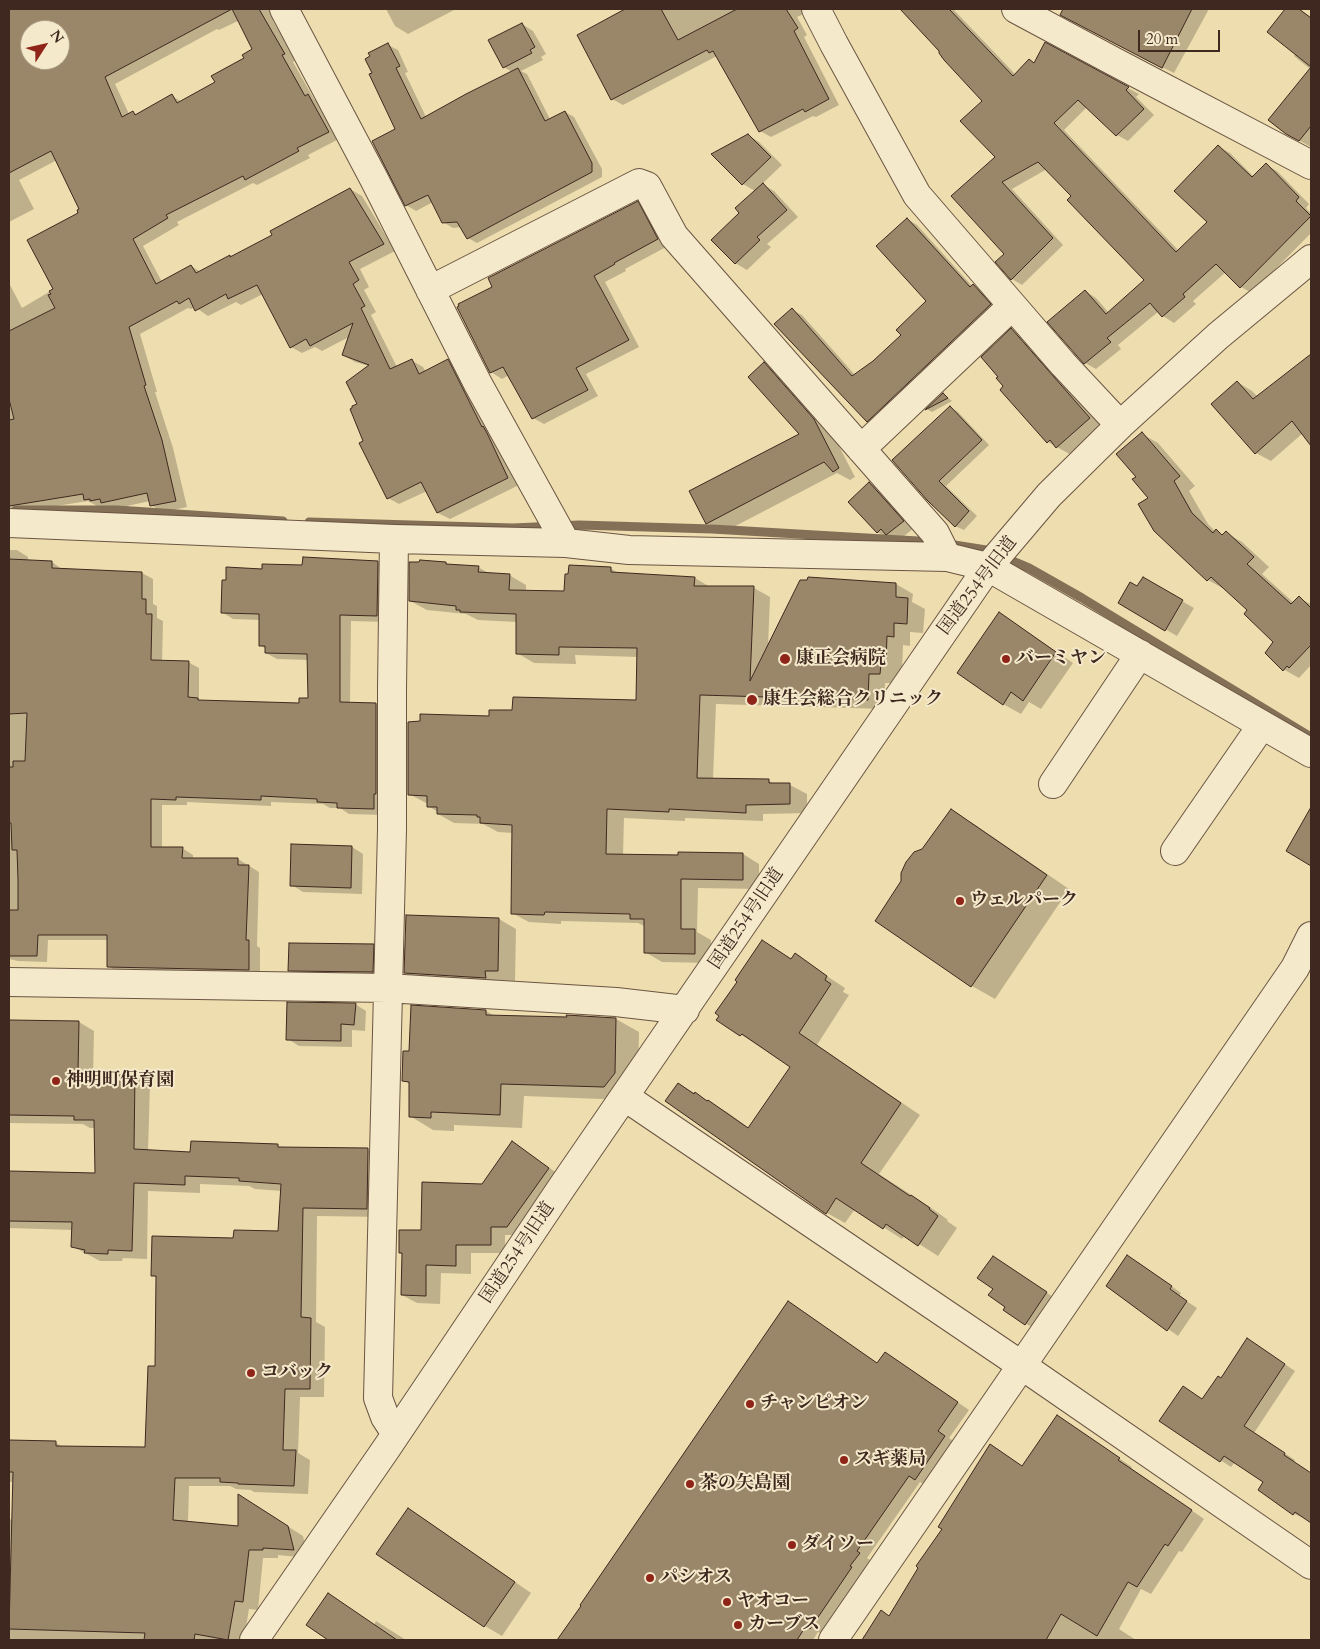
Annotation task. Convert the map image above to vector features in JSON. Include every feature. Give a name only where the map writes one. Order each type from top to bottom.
[{"type":"street","points":[[284,9],[482,392],[566,544]]},
{"type":"street","points":[[816,9],[917,195],[1063,364],[1120,425]]},
{"type":"street","points":[[1016,9],[1311,165]]},
{"type":"street","points":[[430,290],[639,184],[647,186],[674,236],[935,533],[947,557]]},
{"type":"street","name":"国道254号旧道","points":[[254,1640],[988,567],[1050,495],[1120,425],[1218,336],[1311,259]]},
{"type":"street","points":[[860,449],[1012,306]]},
{"type":"street","points":[[9,523],[566,544],[629,550],[947,557],[988,567],[1311,753]]},
{"type":"street","points":[[394,539],[392,829],[387,988],[384,1221],[378,1398],[385,1417],[396,1434]]},
{"type":"street","points":[[1053,784],[1140,654]]},
{"type":"street","points":[[1175,851],[1262,725]]},
{"type":"street","points":[[833,1640],[1295,968],[1311,936]]},
{"type":"street","points":[[9,982],[387,988],[616,1002],[685,1010]]},
{"type":"street","points":[[624,1097],[1021,1365],[1311,1565]]},
{"type":"building","points":[[9,9],[232,9],[259,9],[285,54],[282,55],[305,96],[308,94],[329,132],[297,148],[299,151],[245,180],[243,176],[166,215],[168,218],[133,239],[156,284],[191,265],[196,273],[230,255],[230,257],[272,235],[270,231],[350,188],[384,244],[349,262],[359,280],[353,284],[365,306],[361,308],[390,369],[412,359],[419,374],[448,359],[482,427],[487,433],[508,478],[437,513],[421,482],[387,499],[359,443],[363,441],[350,409],[357,404],[346,382],[369,365],[342,355],[353,323],[310,346],[306,339],[290,348],[257,285],[228,299],[226,294],[195,311],[189,298],[179,304],[177,301],[129,327],[146,385],[144,386],[162,440],[176,501],[150,506],[147,493],[101,503],[100,499],[84,500],[83,494],[9,506],[9,420],[14,419],[9,399],[9,331],[55,308],[48,295],[51,294],[49,291],[53,289],[27,240],[78,213],[77,210],[79,209],[51,151],[9,173]],"holes":[[[232,9],[252,49],[242,55],[244,58],[211,76],[215,82],[177,103],[172,94],[135,115],[133,111],[122,117],[105,77]]]},
{"type":"building","points":[[625,9],[661,9],[678,40],[737,9],[786,9],[798,28],[794,31],[829,99],[805,112],[803,109],[759,132],[713,51],[709,53],[707,50],[611,100],[577,35]]},
{"type":"building","points":[[900,9],[949,9],[1013,76],[1029,59],[1034,63],[1045,42],[1129,87],[1126,90],[1144,109],[1116,136],[1078,100],[1054,123],[1176,252],[1207,222],[1174,191],[1218,145],[1252,177],[1266,163],[1299,197],[1296,201],[1311,216],[1240,288],[1216,264],[1183,294],[1185,297],[1162,317],[1150,303],[1107,338],[1111,342],[1084,364],[1047,322],[1085,290],[1106,314],[1144,280],[1067,200],[1071,196],[1038,162],[1002,182],[1053,238],[1011,280],[995,262],[1004,254],[951,196],[995,157],[960,121],[982,101]]},
{"type":"building","points":[[1063,9],[1192,9],[1162,68],[1060,15]]},
{"type":"building","points":[[1285,9],[1299,9],[1311,18],[1311,67],[1267,32]]},
{"type":"building","points":[[522,23],[535,47],[530,50],[532,53],[503,68],[488,40]]},
{"type":"building","points":[[388,43],[400,66],[396,68],[421,119],[518,68],[545,121],[565,111],[592,163],[592,172],[467,239],[457,222],[442,223],[428,195],[405,206],[372,141],[395,129],[369,74],[372,73],[365,59],[370,56],[368,53]]},
{"type":"building","points":[[1311,67],[1311,126],[1299,141],[1268,120]]},
{"type":"building","points":[[748,134],[771,157],[742,185],[711,154]]},
{"type":"building","points":[[763,183],[787,210],[757,237],[760,240],[735,264],[711,240],[739,213],[735,208]]},
{"type":"building","points":[[638,201],[658,239],[594,276],[629,340],[576,368],[588,390],[532,419],[503,367],[490,373],[457,307],[459,306],[458,304],[492,287],[488,278]]},
{"type":"building","points":[[907,218],[970,287],[973,284],[991,304],[867,422],[774,324],[792,308],[852,376],[873,361],[901,335],[896,330],[926,301],[876,246]]},
{"type":"building","points":[[1011,328],[1090,418],[1056,448],[1050,440],[1047,443],[1000,390],[1003,386],[996,378],[998,377],[981,357]]},
{"type":"building","points":[[1311,354],[1311,446],[1292,421],[1255,454],[1211,404],[1237,381],[1253,399]]},
{"type":"building","points":[[764,362],[814,419],[839,468],[833,472],[824,462],[706,524],[689,491],[799,434],[748,377]]},
{"type":"building","points":[[943,393],[948,398],[925,410]]},
{"type":"building","points":[[950,406],[982,440],[939,481],[969,511],[955,527],[927,500],[892,460]]},
{"type":"building","points":[[1142,432],[1180,476],[1174,481],[1192,513],[1213,533],[1216,529],[1222,535],[1226,531],[1254,557],[1247,564],[1291,604],[1299,596],[1311,608],[1311,645],[1289,668],[1287,666],[1283,671],[1265,653],[1273,642],[1244,614],[1247,610],[1211,577],[1207,581],[1154,531],[1138,504],[1148,498],[1132,479],[1136,477],[1116,454]]},
{"type":"building","points":[[869,482],[904,521],[886,535],[881,529],[877,533],[848,502]]},
{"type":"building","points":[[303,557],[378,561],[377,616],[340,615],[340,702],[376,703],[376,794],[374,794],[374,809],[337,808],[337,803],[317,802],[317,799],[261,796],[261,800],[176,797],[176,800],[151,799],[151,847],[183,847],[182,858],[238,858],[238,865],[249,865],[246,940],[249,940],[249,970],[107,967],[107,935],[38,935],[37,956],[9,956],[9,910],[18,910],[18,880],[17,850],[12,850],[11,823],[9,823],[9,767],[13,767],[13,761],[25,761],[27,713],[9,714],[9,559],[52,561],[52,568],[142,572],[142,599],[146,599],[146,614],[152,614],[151,660],[189,661],[188,697],[198,698],[198,700],[299,703],[299,698],[308,698],[307,654],[265,653],[265,646],[259,646],[259,614],[221,613],[222,580],[226,580],[226,567],[262,569],[262,564],[302,565]]},
{"type":"building","points":[[420,560],[479,566],[478,572],[510,574],[509,590],[564,591],[565,574],[568,574],[569,565],[611,567],[611,572],[695,577],[694,586],[754,586],[750,681],[800,580],[807,580],[808,577],[896,583],[896,597],[908,598],[907,624],[894,623],[894,637],[887,636],[886,663],[881,664],[880,674],[869,674],[868,700],[700,695],[697,778],[769,779],[769,783],[790,783],[790,804],[746,805],[746,813],[669,809],[669,812],[607,809],[606,854],[678,855],[678,852],[743,853],[743,880],[681,879],[681,929],[695,929],[695,954],[644,953],[644,919],[630,919],[630,914],[545,912],[544,915],[511,914],[512,825],[480,823],[480,817],[477,817],[477,815],[437,814],[437,807],[427,807],[427,796],[408,795],[408,722],[420,721],[420,714],[489,716],[489,710],[512,710],[513,697],[636,700],[637,648],[559,647],[559,655],[516,654],[516,614],[460,612],[460,610],[456,610],[456,606],[409,601],[409,562],[419,562]]},
{"type":"building","points":[[1143,577],[1183,600],[1165,631],[1118,603],[1130,582],[1137,586]]},
{"type":"building","points":[[999,612],[1056,652],[1023,701],[1011,692],[1003,705],[957,673]]},
{"type":"building","points":[[1311,807],[1311,866],[1286,851]]},
{"type":"building","points":[[951,809],[1047,875],[971,987],[875,921],[901,881],[901,873],[906,862],[914,852],[922,849]]},
{"type":"building","points":[[291,844],[352,846],[351,888],[290,886]]},
{"type":"building","points":[[406,915],[499,918],[498,971],[485,971],[486,978],[404,973]]},
{"type":"building","points":[[762,940],[791,959],[795,953],[827,976],[825,980],[831,984],[799,1033],[901,1103],[861,1163],[930,1208],[938,1216],[918,1246],[886,1224],[883,1229],[836,1198],[826,1214],[665,1101],[678,1083],[694,1094],[695,1092],[708,1100],[748,1128],[790,1067],[742,1034],[740,1036],[716,1020],[719,1016],[715,1013],[737,982],[735,980]]},
{"type":"building","points":[[289,943],[374,944],[373,972],[288,971]]},
{"type":"building","points":[[287,1002],[356,1003],[354,1025],[341,1024],[341,1041],[286,1040]]},
{"type":"building","points":[[411,1005],[486,1010],[486,1015],[567,1017],[566,1015],[616,1018],[615,1073],[604,1087],[501,1084],[500,1115],[431,1112],[431,1118],[409,1117],[409,1082],[402,1081],[403,1051],[409,1051]]},
{"type":"building","points":[[9,1020],[79,1021],[78,1073],[135,1074],[134,1149],[190,1152],[191,1141],[278,1144],[278,1147],[368,1148],[367,1209],[303,1208],[301,1317],[311,1318],[310,1389],[285,1389],[283,1450],[296,1450],[294,1486],[238,1484],[220,1482],[220,1478],[175,1478],[173,1520],[238,1526],[238,1494],[288,1526],[294,1550],[263,1548],[263,1550],[249,1550],[243,1602],[235,1601],[228,1640],[195,1634],[194,1640],[144,1640],[145,1633],[9,1629],[13,1472],[9,1472],[9,1440],[56,1441],[56,1446],[145,1447],[148,1366],[155,1366],[156,1276],[151,1276],[152,1236],[233,1238],[234,1230],[278,1231],[281,1184],[239,1181],[239,1178],[185,1176],[185,1185],[134,1183],[132,1251],[108,1250],[108,1254],[84,1253],[85,1250],[71,1247],[72,1222],[9,1221],[9,1171],[95,1173],[94,1120],[74,1120],[74,1116],[9,1115]]},
{"type":"building","points":[[512,1141],[549,1168],[507,1227],[491,1227],[491,1245],[456,1245],[456,1266],[426,1265],[426,1296],[401,1295],[402,1253],[399,1253],[399,1230],[421,1230],[422,1182],[482,1184]]},
{"type":"building","points":[[1127,1255],[1172,1286],[1170,1289],[1187,1301],[1167,1331],[1106,1286]]},
{"type":"building","points":[[993,1256],[1047,1292],[1025,1325],[1003,1310],[1005,1307],[988,1295],[993,1289],[977,1278]]},
{"type":"building","points":[[788,1301],[877,1363],[885,1352],[958,1402],[938,1431],[945,1436],[915,1480],[909,1476],[857,1551],[860,1553],[850,1566],[852,1567],[810,1629],[806,1626],[797,1640],[557,1640],[580,1605]]},
{"type":"building","points":[[1247,1338],[1285,1364],[1244,1426],[1311,1473],[1311,1523],[1295,1512],[1293,1515],[1258,1490],[1263,1482],[1224,1456],[1220,1462],[1159,1421],[1183,1386],[1202,1399],[1218,1376],[1221,1378]]},
{"type":"building","points":[[1057,1415],[1120,1458],[1118,1460],[1192,1510],[1168,1546],[1165,1544],[1137,1587],[1128,1582],[1097,1636],[1061,1614],[1046,1640],[862,1640],[881,1610],[889,1616],[918,1568],[916,1566],[942,1529],[938,1527],[990,1444],[1022,1466]]},
{"type":"building","points":[[408,1508],[515,1582],[484,1627],[376,1554]]},
{"type":"building","points":[[328,1593],[397,1640],[328,1640],[306,1625]]},
{"type":"waterway","points":[[16,510],[117,510],[283,521]]},
{"type":"waterway","points":[[309,522],[513,528],[579,525],[712,529],[935,542]]},
{"type":"waterway","points":[[948,544],[986,550],[1029,568],[1082,598],[1311,737]]},
{"type":"place","name":"康正会病院","points":[[785,659]]},
{"type":"place","name":"バーミヤン","points":[[1006,659]]},
{"type":"place","name":"康生会総合クリニック","points":[[752,700]]},
{"type":"place","name":"ウェルパーク","points":[[960,901]]},
{"type":"place","name":"神明町保育園","points":[[56,1081]]},
{"type":"place","name":"コバック","points":[[251,1373]]},
{"type":"place","name":"チャンピオン","points":[[750,1404]]},
{"type":"place","name":"スギ薬局","points":[[844,1460]]},
{"type":"place","name":"茶の矢島園","points":[[690,1484]]},
{"type":"place","name":"ダイソー","points":[[792,1545]]},
{"type":"place","name":"パシオス","points":[[650,1578]]},
{"type":"place","name":"ヤオコー","points":[[727,1602]]},
{"type":"place","name":"カーブス","points":[[738,1625]]}]
